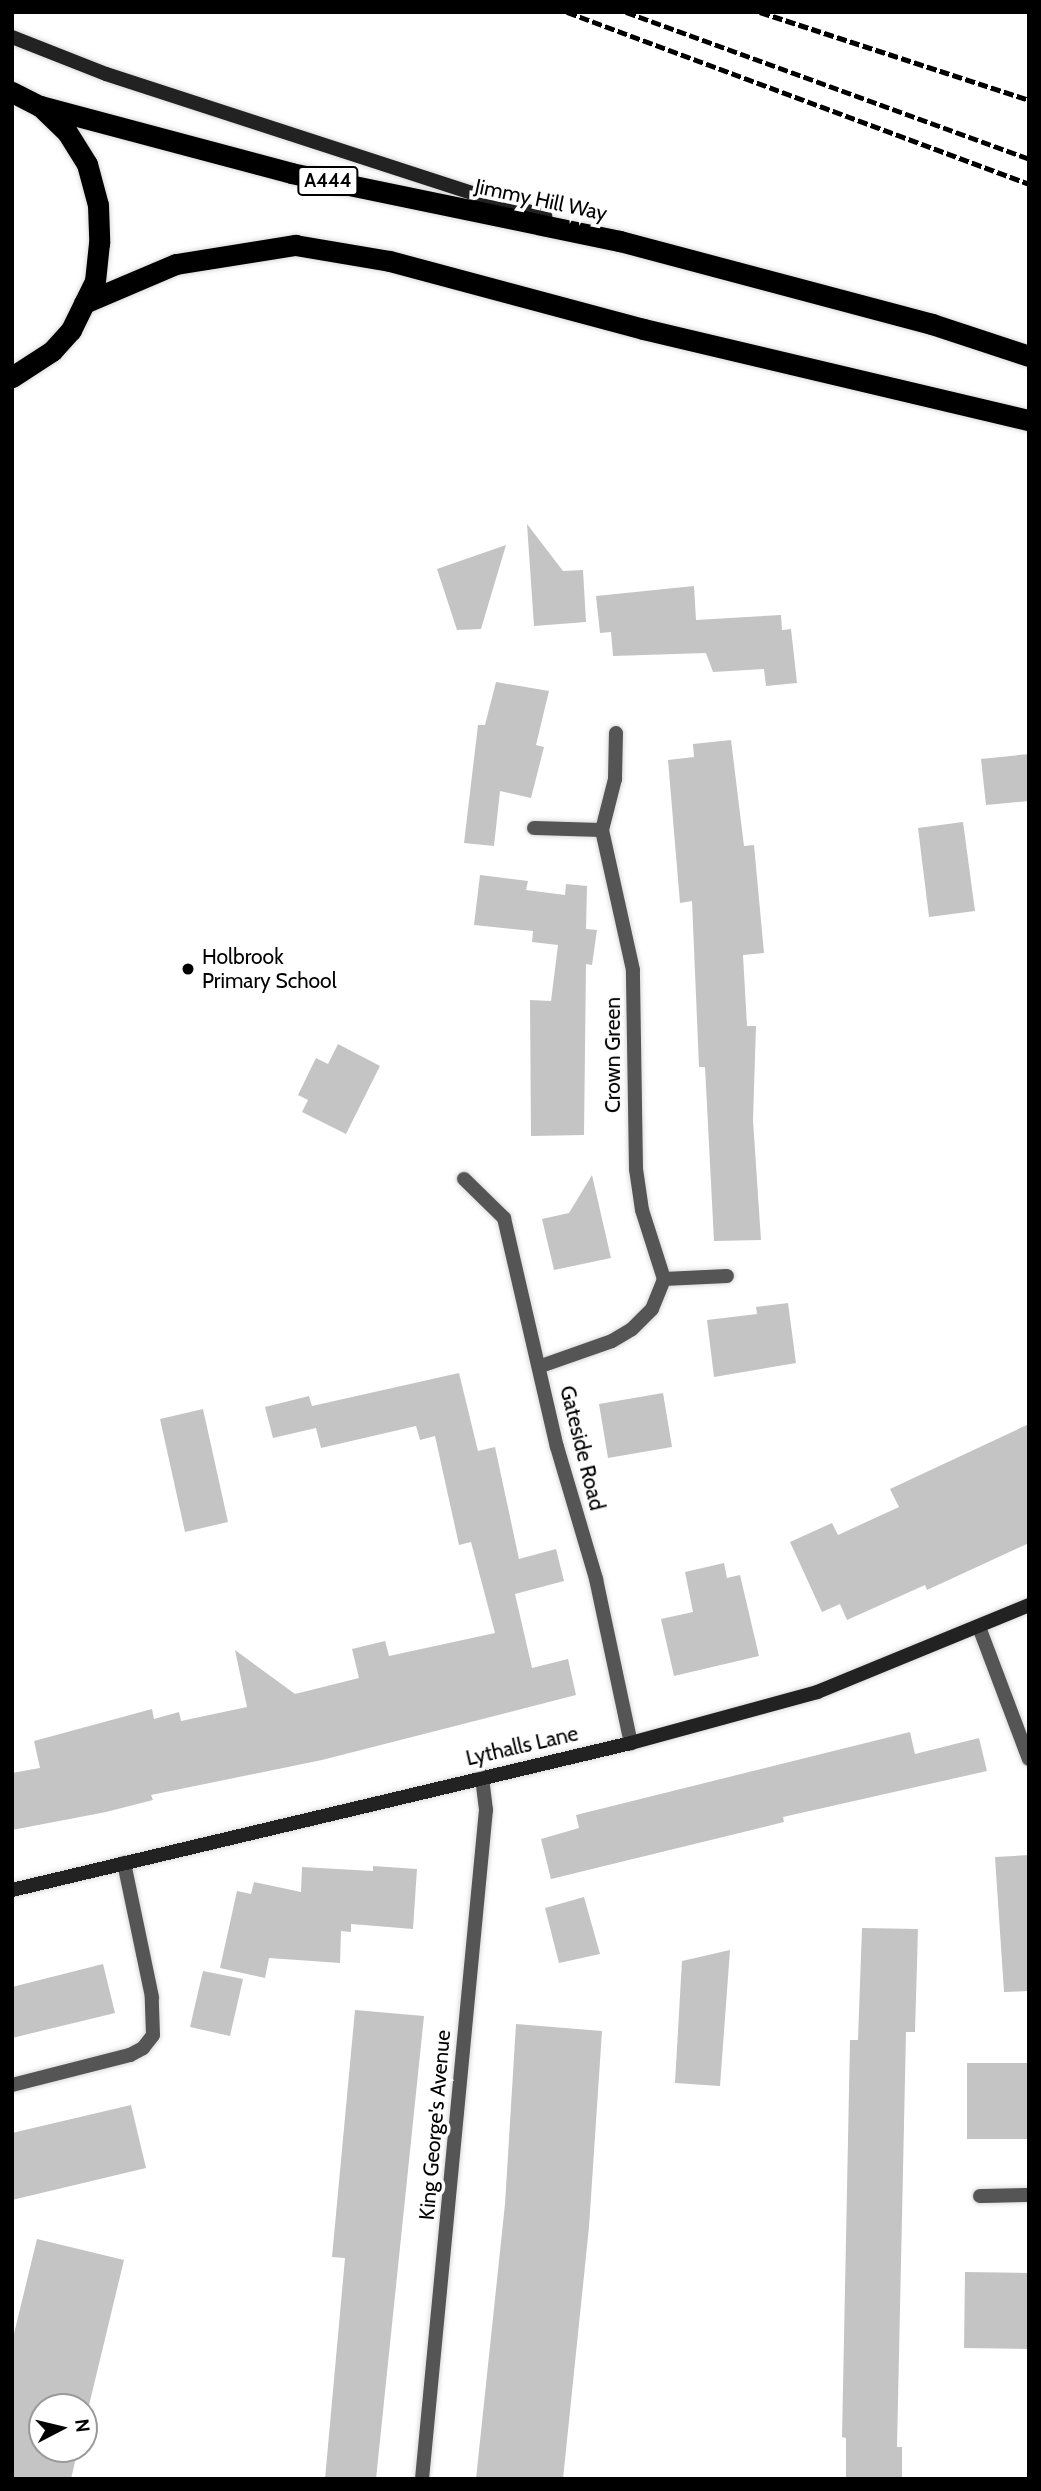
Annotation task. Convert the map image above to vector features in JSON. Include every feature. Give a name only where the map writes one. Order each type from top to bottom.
[{"type":"highway","points":[[12,92],[40,106],[67,132],[87,164],[98,205],[95,281],[71,330],[52,351],[12,377]]},
{"type":"highway","name":"Jimmy Hill Way","points":[[40,106],[291,173],[620,241],[932,324],[1029,356]]},
{"type":"highway","points":[[84,303],[176,264],[295,245],[390,261],[643,329],[1029,420]]},
{"type":"street","points":[[12,37],[106,74],[620,241]]},
{"type":"street","name":"Crown Green","points":[[617,733],[615,779],[602,830],[633,970],[636,1169],[642,1210],[664,1279]]},
{"type":"street","points":[[534,828],[602,830]]},
{"type":"street","name":"Gateside Road","points":[[464,1179],[504,1218],[541,1366],[557,1447],[596,1579],[631,1743]]},
{"type":"street","points":[[541,1366],[599,1346],[632,1329],[652,1309],[664,1279],[727,1276]]},
{"type":"street","name":"Lythalls Lane","points":[[12,1890],[482,1775],[631,1743],[817,1692],[1029,1605]]},
{"type":"street","points":[[979,1627],[1029,1759]]},
{"type":"street","name":"King George's Avenue","points":[[422,2479],[486,1810],[482,1775]]},
{"type":"street","points":[[12,2085],[130,2055],[143,2048],[153,2035],[152,1997],[124,1863]]},
{"type":"street","points":[[980,2196],[1029,2195]]},
{"type":"building","points":[[527,524],[563,571],[583,570],[586,622],[534,626]]},
{"type":"building","points":[[506,545],[481,629],[457,630],[437,569]]},
{"type":"building","points":[[694,586],[696,620],[781,615],[782,630],[791,629],[797,683],[766,686],[764,669],[713,672],[706,653],[613,656],[611,632],[600,633],[596,596]]},
{"type":"building","points":[[496,682],[549,691],[536,745],[544,747],[531,798],[500,791],[494,846],[464,843],[478,725],[485,725]]},
{"type":"building","points":[[731,740],[744,846],[754,845],[764,953],[743,955],[747,1026],[756,1026],[753,1120],[761,1240],[714,1241],[705,1067],[699,1067],[692,901],[680,903],[668,760],[694,757],[693,744]]},
{"type":"building","points":[[1029,754],[1029,801],[986,805],[981,759]]},
{"type":"building","points":[[963,822],[975,911],[929,917],[918,828]]},
{"type":"building","points":[[480,875],[528,881],[526,890],[565,895],[566,884],[587,886],[586,929],[597,930],[592,965],[586,964],[584,1135],[531,1136],[530,1000],[551,1001],[558,945],[532,942],[533,931],[474,925]]},
{"type":"building","points":[[338,1044],[380,1066],[346,1134],[302,1112],[308,1100],[298,1095],[316,1058],[328,1064]]},
{"type":"building","points":[[592,1175],[611,1258],[554,1270],[542,1219],[569,1213]]},
{"type":"building","points":[[788,1303],[796,1363],[714,1377],[707,1320],[757,1314],[756,1307]]},
{"type":"building","points":[[459,1373],[478,1451],[495,1447],[519,1559],[556,1549],[564,1581],[515,1594],[532,1668],[568,1659],[576,1695],[322,1760],[151,1795],[153,1800],[106,1812],[12,1830],[12,1773],[40,1768],[34,1741],[152,1709],[154,1719],[179,1712],[181,1721],[247,1707],[235,1650],[295,1694],[359,1678],[352,1649],[385,1641],[389,1656],[495,1633],[471,1542],[459,1545],[435,1436],[420,1440],[416,1426],[321,1448],[316,1428],[273,1438],[265,1407],[309,1396],[312,1406]]},
{"type":"building","points":[[663,1393],[672,1447],[608,1458],[599,1404]]},
{"type":"building","points":[[203,1409],[228,1522],[185,1532],[160,1419]]},
{"type":"building","points":[[1029,1424],[1029,1543],[927,1590],[925,1585],[847,1620],[840,1604],[822,1612],[790,1542],[832,1523],[838,1535],[899,1507],[890,1489]]},
{"type":"building","points":[[724,1563],[727,1578],[740,1575],[759,1656],[674,1676],[661,1619],[693,1612],[685,1572]]},
{"type":"building","points":[[910,1732],[915,1754],[979,1738],[987,1771],[783,1817],[784,1822],[551,1879],[541,1839],[579,1828],[576,1815]]},
{"type":"building","points":[[1029,1855],[1029,1991],[1004,1992],[995,1857]]},
{"type":"building","points":[[373,1866],[417,1869],[413,1929],[351,1924],[351,1932],[341,1931],[340,1963],[269,1958],[265,1978],[220,1968],[237,1891],[251,1894],[254,1882],[301,1892],[302,1867],[373,1871]]},
{"type":"building","points":[[584,1897],[600,1954],[559,1963],[545,1908]]},
{"type":"building","points":[[862,1928],[918,1929],[915,2032],[906,2032],[897,2447],[902,2447],[902,2479],[846,2479],[846,2438],[842,2437],[850,2040],[858,2040]]},
{"type":"building","points":[[730,1950],[720,2086],[675,2083],[682,1961]]},
{"type":"building","points":[[103,1964],[115,2013],[12,2038],[12,1987]]},
{"type":"building","points":[[203,1971],[243,1979],[230,2036],[190,2027]]},
{"type":"building","points":[[355,2010],[424,2016],[376,2479],[325,2479],[345,2258],[332,2257]]},
{"type":"building","points":[[516,2024],[602,2031],[589,2227],[563,2479],[476,2479],[505,2204]]},
{"type":"building","points":[[967,2063],[1029,2063],[1029,2139],[967,2139]]},
{"type":"building","points":[[131,2105],[146,2168],[12,2200],[12,2133]]},
{"type":"building","points":[[37,2239],[124,2260],[92,2393],[28,2393],[28,2463],[75,2463],[71,2479],[12,2479],[12,2342]]},
{"type":"building","points":[[965,2272],[1029,2273],[1029,2349],[964,2348]]},
{"type":"railway","points":[[567,12],[1029,184]]},
{"type":"railway","points":[[626,12],[1029,159]]},
{"type":"railway","points":[[760,12],[1029,100]]},
{"type":"place","name":"Holbrook Primary School","points":[[188,969]]}]
